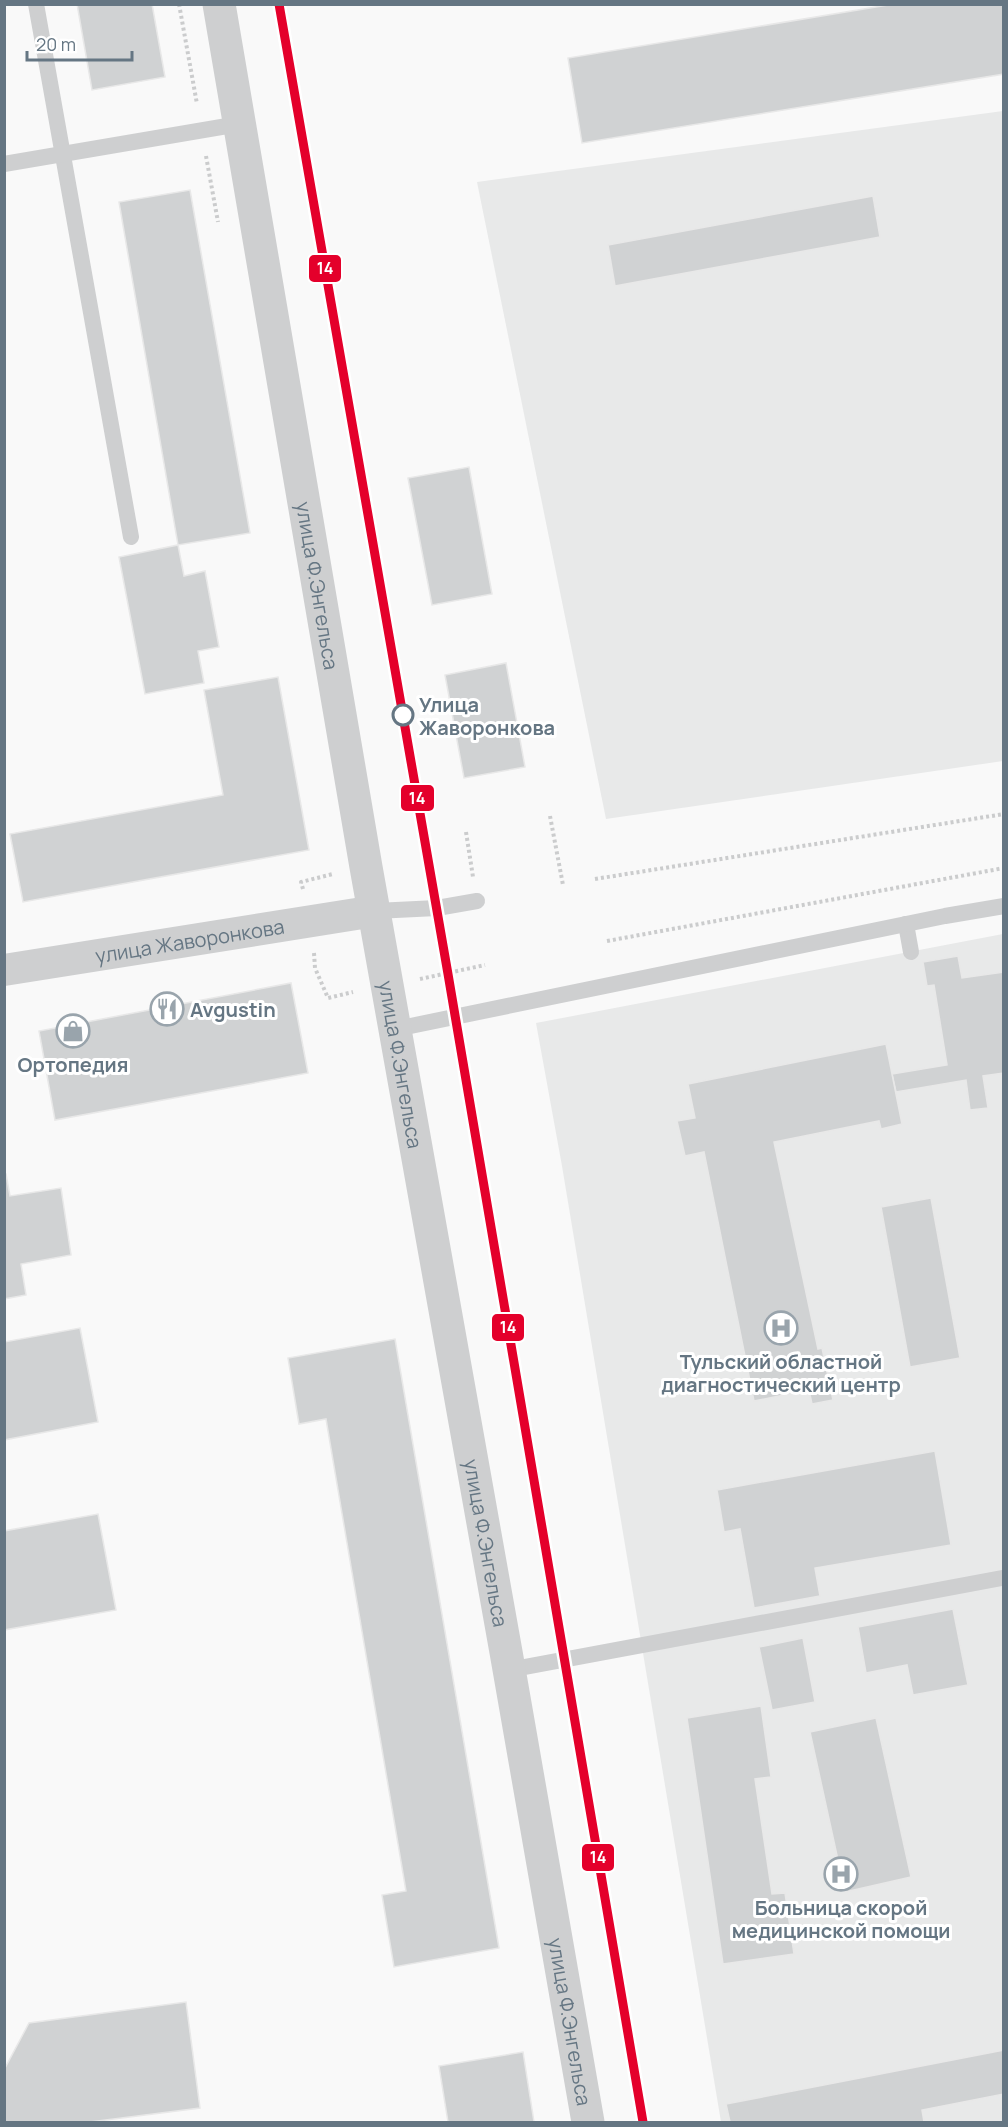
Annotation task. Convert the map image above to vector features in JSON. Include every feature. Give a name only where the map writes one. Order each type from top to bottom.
[{"type":"street","name":"улица Ф.Энгельса","points":[[219,4],[375,911],[588,2122]]},
{"type":"street","name":"улица Жаворонкова","points":[[4,970],[375,911]]},
{"type":"lane","points":[[36,4],[131,537]]},
{"type":"lane","points":[[4,164],[239,124]]},
{"type":"lane","points":[[375,911],[437,908],[477,901]]},
{"type":"lane","points":[[396,1029],[1004,906]]},
{"type":"lane","points":[[906,924],[911,952]]},
{"type":"lane","points":[[509,1670],[1002,1578]]},
{"type":"path","points":[[595,879],[1004,814]]},
{"type":"path","points":[[550,816],[563,885]]},
{"type":"path","points":[[466,832],[469,852]]},
{"type":"path","points":[[607,941],[1004,868]]},
{"type":"shaded area","points":[[1003,111],[1003,761],[606,819],[477,182]]},
{"type":"shaded area","points":[[1003,934],[1003,2122],[721,2122],[562,1166],[536,1023]]},
{"type":"building","points":[[77,4],[152,4],[165,77],[92,90]]},
{"type":"building","points":[[894,4],[1004,4],[1004,74],[582,143],[568,58]]},
{"type":"building","points":[[190,190],[250,533],[178,545],[119,202]]},
{"type":"building","points":[[873,196],[880,237],[615,286],[608,245]]},
{"type":"building","points":[[469,467],[492,594],[432,605],[408,478]]},
{"type":"building","points":[[178,545],[184,576],[205,571],[219,647],[198,651],[204,683],[145,694],[119,557]]},
{"type":"building","points":[[506,663],[525,767],[464,778],[445,675]]},
{"type":"building","points":[[278,677],[309,850],[23,902],[10,834],[223,795],[204,690]]},
{"type":"building","points":[[958,956],[962,978],[1004,972],[1004,1073],[983,1076],[988,1108],[970,1110],[966,1080],[896,1092],[892,1074],[947,1065],[934,985],[927,986],[923,962]]},
{"type":"building","points":[[291,983],[308,1073],[55,1120],[39,1031]]},
{"type":"building","points":[[886,1044],[902,1124],[881,1129],[879,1121],[774,1142],[818,1349],[822,1348],[833,1400],[812,1404],[809,1390],[754,1401],[704,1152],[685,1156],[677,1121],[695,1118],[688,1084]]},
{"type":"building","points":[[4,1174],[6,1174],[10,1196],[61,1188],[71,1255],[21,1264],[26,1295],[4,1299]]},
{"type":"building","points":[[931,1198],[960,1358],[910,1367],[881,1207]]},
{"type":"building","points":[[80,1328],[98,1422],[4,1440],[4,1342]]},
{"type":"building","points":[[395,1339],[499,1948],[394,1967],[382,1895],[406,1891],[326,1419],[299,1424],[288,1358]]},
{"type":"building","points":[[935,1451],[951,1545],[815,1568],[820,1596],[754,1608],[740,1529],[724,1532],[717,1490]]},
{"type":"building","points":[[98,1514],[116,1610],[4,1630],[4,1531]]},
{"type":"building","points":[[953,1609],[968,1685],[913,1695],[907,1665],[866,1673],[858,1627]]},
{"type":"building","points":[[803,1638],[815,1702],[772,1710],[759,1647]]},
{"type":"building","points":[[761,1706],[771,1777],[755,1779],[772,1894],[785,1893],[794,1954],[723,1964],[687,1718]]},
{"type":"building","points":[[876,1718],[911,1877],[845,1892],[810,1732]]},
{"type":"building","points":[[186,2002],[200,2108],[90,2122],[4,2122],[4,2070],[29,2023]]},
{"type":"building","points":[[1004,2050],[1004,2094],[922,2110],[924,2122],[730,2122],[726,2104]]},
{"type":"building","points":[[523,2052],[534,2122],[448,2122],[439,2066]]},
{"type":"transit line","name":"14","points":[[279,4],[448,974],[643,2122]]},
{"type":"place","name":"Улица Жаворонкова","points":[[403,715]]},
{"type":"place","name":"Avgustin","points":[[167,1009]]},
{"type":"place","name":"Ортопедия","points":[[73,1031]]},
{"type":"place","name":"Тульский областной диагностический центр","points":[[781,1328]]},
{"type":"place","name":"Больница скорой медицинской помощи","points":[[841,1874]]}]
